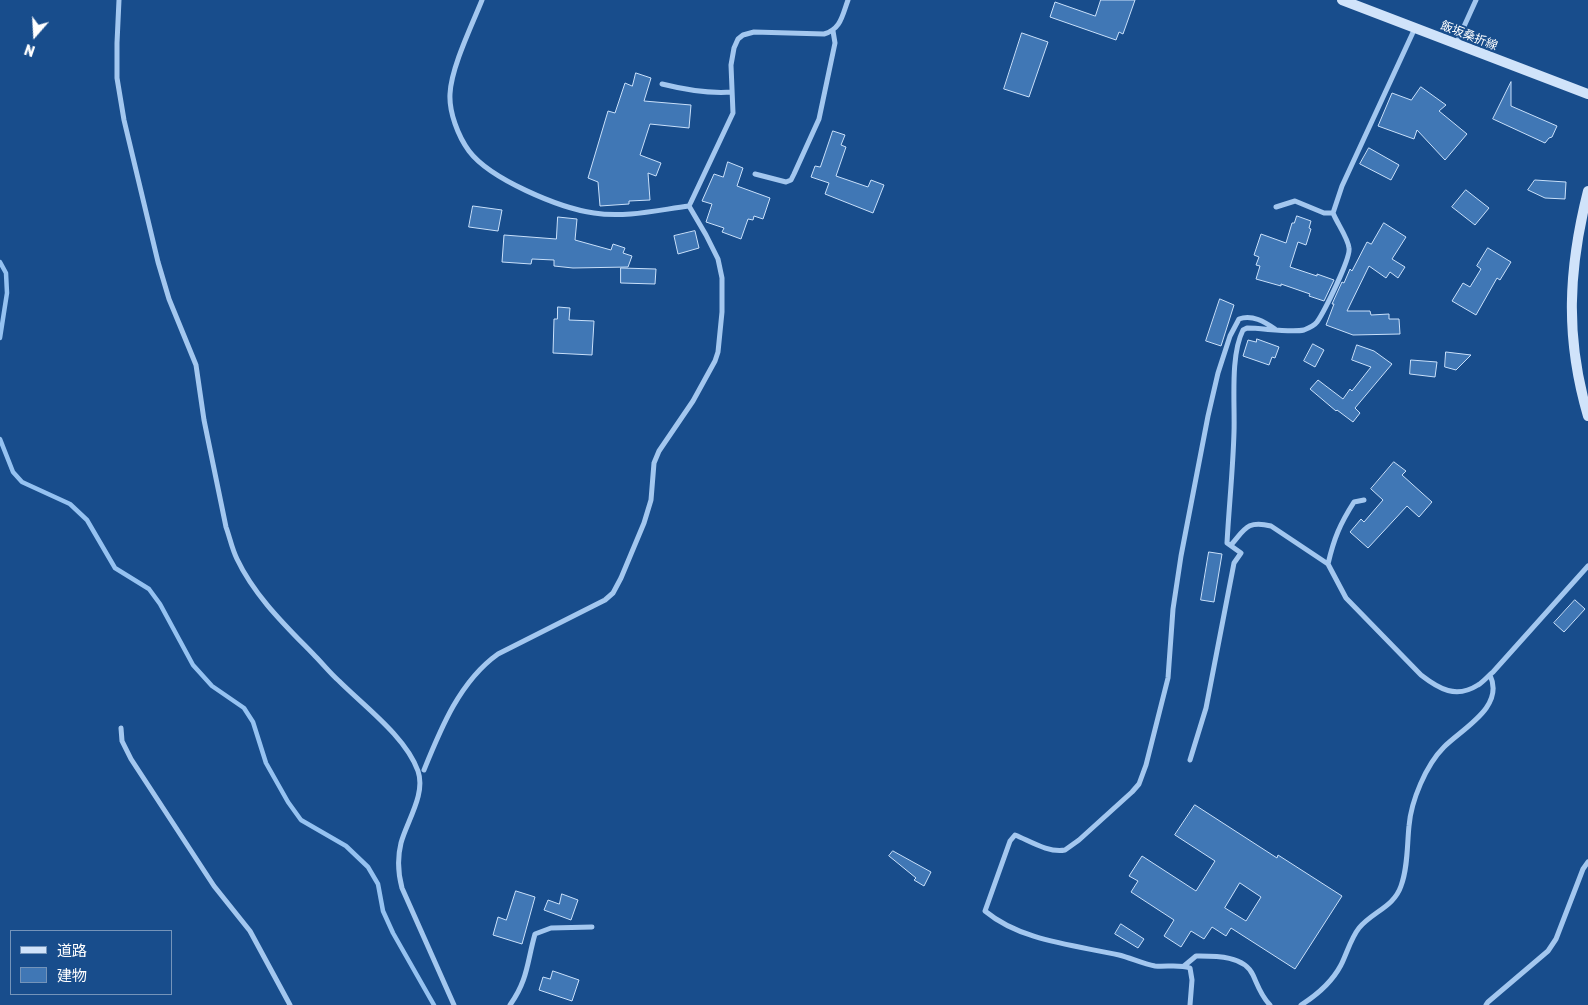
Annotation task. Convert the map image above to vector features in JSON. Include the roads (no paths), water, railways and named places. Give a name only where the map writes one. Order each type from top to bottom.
[{"type":"main road","name":"飯坂桑折線","points":[[1342,0],[1588,94]]},
{"type":"main road","points":[[1588,191],[1578,233],[1572,272],[1570,318],[1575,359],[1588,416]]},
{"type":"street","points":[[119,0],[117,78],[124,120],[158,262],[169,298],[196,365],[204,420],[231,544],[246,574],[282,623],[338,681],[392,732],[410,755],[418,772],[420,782],[416,806],[401,842],[398,857],[398,873],[402,888],[454,1005]]},
{"type":"street","points":[[482,0],[454,74],[450,94],[453,114],[459,133],[470,152],[492,172],[544,199],[576,209],[594,213],[629,214],[689,206]]},
{"type":"street","points":[[689,206],[733,113],[731,65],[738,39],[743,35],[754,32],[824,34],[833,31],[838,26],[848,0]]},
{"type":"street","points":[[1456,44],[1476,0]]},
{"type":"street","points":[[1190,760],[1206,708],[1234,563],[1241,553],[1227,542],[1234,434],[1237,345],[1243,330],[1247,328],[1303,330],[1312,326],[1319,319],[1349,253],[1346,240],[1333,213],[1342,186],[1415,28]]},
{"type":"street","points":[[755,174],[786,182],[791,180],[822,108],[835,43],[833,31]]},
{"type":"street","points":[[662,84],[694,91],[732,92]]},
{"type":"street","points":[[1276,207],[1295,201],[1324,213],[1333,213]]},
{"type":"street","points":[[424,770],[458,698],[484,664],[506,650],[605,600],[614,593],[644,523],[651,500],[654,464],[658,451],[693,401],[716,362],[718,352],[722,312],[722,278],[718,259],[689,206]]},
{"type":"street","points":[[1190,1005],[1192,980],[1190,968],[1184,966],[1154,966],[1121,956],[1047,940],[1018,930],[984,911],[1010,841],[1015,835],[1041,846],[1061,851],[1065,850],[1110,813],[1139,784],[1146,765],[1168,678],[1181,556],[1218,373],[1230,336],[1239,319],[1250,317],[1265,322],[1275,329]]},
{"type":"street","points":[[1328,564],[1333,541],[1342,521],[1354,502],[1364,500]]},
{"type":"street","points":[[1232,545],[1249,525],[1261,524],[1271,526],[1328,564],[1346,598],[1421,675],[1435,686],[1450,692],[1462,691],[1478,686],[1588,566]]},
{"type":"street","points":[[1302,1005],[1328,984],[1340,968],[1359,928],[1391,903],[1401,887],[1408,846],[1411,811],[1425,774],[1432,760],[1444,747],[1479,717],[1488,706],[1494,690],[1490,674]]},
{"type":"street","points":[[121,728],[122,740],[131,759],[214,886],[250,931],[290,1005]]},
{"type":"street","points":[[1486,1005],[1548,952],[1556,939],[1583,869],[1588,862]]},
{"type":"street","points":[[510,1005],[526,977],[535,934],[551,928],[592,927]]},
{"type":"street","points":[[1184,966],[1196,956],[1219,957],[1240,962],[1252,972],[1261,994],[1270,1005]]},
{"type":"waterway","points":[[0,262],[6,273],[7,293],[0,338]]},
{"type":"waterway","points":[[0,439],[13,472],[22,482],[70,504],[87,520],[115,568],[149,589],[160,604],[193,665],[212,686],[244,708],[253,722],[266,763],[288,802],[301,820],[346,846],[368,867],[378,884],[383,911],[393,933],[434,1005]]}]
